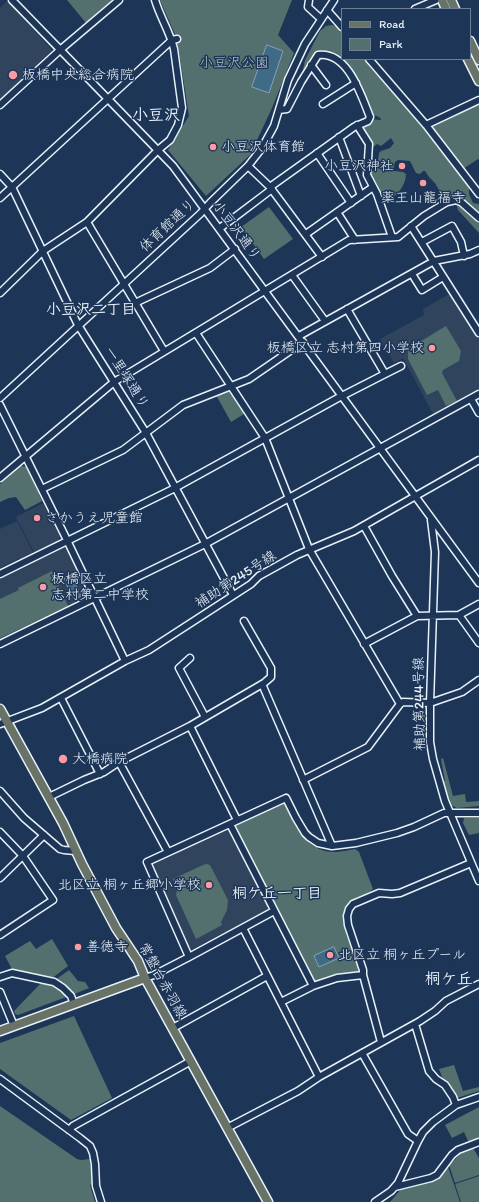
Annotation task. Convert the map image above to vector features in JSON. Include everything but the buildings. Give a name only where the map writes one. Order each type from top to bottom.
[{"type":"main road","points":[[471,43],[479,60]]},
{"type":"main road","points":[[468,60],[479,81]]},
{"type":"main road","name":"常盤台赤羽線","points":[[0,709],[4,723],[49,797],[63,823],[75,851],[118,932],[138,961],[145,978],[268,1202]]},
{"type":"main road","points":[[0,1031],[145,978]]},
{"type":"street","name":"小豆沢通り","points":[[12,0],[173,166],[220,228],[479,583]]},
{"type":"street","points":[[0,105],[60,50],[119,0]]},
{"type":"street","points":[[0,292],[43,251],[87,222],[158,150],[170,140],[178,125],[182,108],[175,39],[158,9],[155,0]]},
{"type":"street","points":[[309,0],[308,7],[322,19]]},
{"type":"street","name":"体育館通り","points":[[0,398],[205,209],[248,166],[262,148],[274,126],[288,80],[305,44],[334,0]]},
{"type":"street","points":[[417,8],[436,0]]},
{"type":"street","points":[[327,10],[341,26]]},
{"type":"street","points":[[0,198],[175,39]]},
{"type":"street","points":[[220,228],[338,137],[368,121],[370,116],[354,78],[339,60],[326,54],[318,55],[300,82],[287,109],[279,110]]},
{"type":"street","points":[[370,60],[426,125],[479,194]]},
{"type":"street","points":[[311,66],[326,85]]},
{"type":"street","points":[[323,104],[356,83]]},
{"type":"street","points":[[426,125],[479,100]]},
{"type":"street","points":[[358,125],[369,144],[367,175],[392,237]]},
{"type":"street","points":[[338,137],[361,196]]},
{"type":"street","points":[[317,153],[351,203]]},
{"type":"street","points":[[248,166],[271,188],[322,257]]},
{"type":"street","name":"一里塚通り","points":[[0,174],[12,187],[78,326],[146,433],[233,596]]},
{"type":"street","points":[[306,234],[373,188]]},
{"type":"street","points":[[0,478],[114,382],[349,240],[398,237],[424,216],[447,202],[456,200],[461,202],[479,218]]},
{"type":"street","points":[[337,212],[355,240]]},
{"type":"street","points":[[87,222],[164,351]]},
{"type":"street","points":[[411,226],[479,333]]},
{"type":"street","points":[[422,242],[452,226],[461,242],[464,256]]},
{"type":"street","points":[[135,303],[210,268],[235,249]]},
{"type":"street","points":[[299,336],[434,261],[464,256],[479,250]]},
{"type":"street","points":[[412,274],[422,290],[443,276]]},
{"type":"street","points":[[292,275],[325,321]]},
{"type":"street","points":[[347,309],[386,374]]},
{"type":"street","points":[[196,333],[265,438],[309,549],[400,704]]},
{"type":"street","points":[[42,490],[123,450],[184,405],[249,379],[303,342]]},
{"type":"street","points":[[0,574],[175,488],[342,396],[401,366]]},
{"type":"street","points":[[0,644],[205,544],[479,394]]},
{"type":"street","points":[[471,398],[479,414]]},
{"type":"street","points":[[0,405],[125,661]]},
{"type":"street","name":"補助第245号線","points":[[4,723],[42,708],[125,661],[149,650],[251,584],[259,576],[309,549],[364,526],[479,460]]},
{"type":"street","name":"補助第244号線","points":[[431,519],[435,552],[432,614],[430,742],[444,801],[451,814],[479,881]]},
{"type":"street","points":[[364,526],[416,616]]},
{"type":"street","points":[[364,644],[416,616],[432,614],[459,615],[479,604]]},
{"type":"street","points":[[459,615],[479,643]]},
{"type":"street","points":[[49,797],[104,772],[119,762],[190,726],[262,684],[271,677],[272,668],[244,621]]},
{"type":"street","points":[[190,658],[179,668],[205,717]]},
{"type":"street","points":[[262,684],[332,846]]},
{"type":"street","points":[[303,780],[368,747],[403,702],[430,703],[462,692],[478,684]]},
{"type":"street","points":[[61,698],[100,774]]},
{"type":"street","points":[[190,726],[238,820]]},
{"type":"street","points":[[119,762],[168,852]]},
{"type":"street","points":[[0,791],[24,818],[60,849],[75,851]]},
{"type":"street","points":[[189,957],[147,862],[286,798],[305,833],[318,844],[332,846],[356,843],[397,832],[414,827],[444,814],[479,813]]},
{"type":"street","points":[[230,824],[313,986]]},
{"type":"street","points":[[0,832],[23,856],[53,900],[0,935]]},
{"type":"street","points":[[0,878],[44,835]]},
{"type":"street","points":[[381,1042],[363,975],[363,970],[347,920],[348,912],[353,904],[379,893],[400,893],[471,862]]},
{"type":"street","points":[[145,978],[189,957],[274,911]]},
{"type":"street","points":[[242,928],[319,1077]]},
{"type":"street","points":[[0,977],[12,973],[54,982],[71,996],[74,1004]]},
{"type":"street","points":[[281,1002],[313,986],[337,978],[363,975]]},
{"type":"street","points":[[173,1028],[267,976]]},
{"type":"street","points":[[227,1128],[298,1091],[319,1077],[415,1024],[435,1011],[446,1001],[479,984]]},
{"type":"street","points":[[0,992],[14,1026]]},
{"type":"street","points":[[415,1024],[430,1071],[436,1079],[445,1085],[453,1097],[456,1105]]},
{"type":"street","points":[[362,1053],[408,1134],[418,1141]]},
{"type":"street","points":[[69,1130],[73,1126],[191,1061]]},
{"type":"street","points":[[0,1079],[90,1146],[94,1156],[96,1186],[101,1202]]},
{"type":"street","points":[[375,1202],[395,1187],[401,1179],[418,1141],[426,1128],[456,1105],[479,1097]]},
{"type":"street","points":[[395,1187],[431,1178],[437,1175],[452,1155],[458,1150],[479,1142]]},
{"type":"shaded area","name":"板橋中央総合病院","points":[[7,1],[52,50],[0,100],[0,8]]},
{"type":"shaded area","points":[[267,45],[283,51],[269,93],[252,87]]},
{"type":"shaded area","name":"板橋区立 志村第四小学校","points":[[451,293],[479,339],[479,391],[434,416],[403,358],[394,363],[380,339],[424,315],[423,309]]},
{"type":"shaded area","points":[[43,503],[60,536],[58,541],[34,552],[16,517]]},
{"type":"shaded area","name":"板橋区立 志村第二中学校","points":[[17,521],[33,552],[23,557],[27,565],[64,547],[67,549],[90,595],[89,598],[0,642],[0,579],[24,567],[20,558],[0,568],[0,529]]},
{"type":"shaded area","points":[[71,576],[81,596],[74,600],[64,579]]},
{"type":"shaded area","name":"北区立 桐ヶ丘郷小学校","points":[[229,828],[268,906],[267,910],[193,949],[188,948],[150,863]]},
{"type":"shaded area","points":[[334,947],[339,958],[319,967],[314,956]]},
{"type":"green space","points":[[67,0],[113,0],[86,23]]},
{"type":"green space","name":"小豆沢公園","points":[[160,0],[292,0],[278,35],[294,53],[272,108],[250,155],[206,196],[168,150],[189,116],[177,39]]},
{"type":"green space","points":[[332,25],[338,27],[341,31],[341,60],[366,60],[372,70],[388,85],[404,105],[415,115],[418,122],[423,124],[437,143],[436,146],[447,154],[459,174],[464,177],[469,185],[469,194],[473,203],[479,204],[479,233],[458,210],[455,198],[443,197],[435,183],[425,171],[420,174],[416,173],[410,161],[398,160],[395,162],[393,170],[406,174],[403,185],[396,195],[390,199],[379,192],[370,175],[370,172],[377,169],[379,153],[390,148],[394,143],[391,138],[381,146],[377,144],[369,150],[357,125],[369,119],[381,119],[371,114],[355,76],[336,56],[324,58],[304,71],[303,70],[305,60],[320,31],[326,26]]},
{"type":"green space","points":[[479,104],[479,160],[478,159],[463,169],[432,129],[433,125]]},
{"type":"green space","points":[[269,207],[293,239],[264,259],[241,227]]},
{"type":"green space","points":[[446,326],[461,351],[459,361],[443,370],[442,373],[457,401],[446,406],[438,390],[427,395],[408,359],[408,349]]},
{"type":"green space","points":[[227,390],[230,391],[244,414],[231,422],[216,395]]},
{"type":"green space","points":[[21,466],[27,467],[42,501],[25,510],[16,497],[0,502],[0,484]]},
{"type":"green space","points":[[52,571],[68,606],[0,638],[0,599]]},
{"type":"green space","points":[[443,758],[453,796],[465,794],[466,802],[479,801],[479,806],[457,808],[451,805],[443,782],[445,781],[441,759]]},
{"type":"green space","points":[[282,803],[285,804],[297,828],[303,836],[316,847],[324,851],[333,852],[355,849],[359,852],[373,889],[351,901],[345,909],[344,925],[358,966],[359,970],[357,973],[315,982],[235,829],[235,826]]},
{"type":"green space","points":[[464,818],[479,818],[479,833],[469,835],[463,823]]},
{"type":"green space","points":[[206,864],[210,865],[228,900],[227,910],[221,922],[222,925],[196,939],[176,895],[177,890],[173,879]]},
{"type":"green space","points":[[52,939],[68,966],[51,979],[13,971],[5,956],[30,941],[36,949]]},
{"type":"green space","points":[[69,970],[78,981],[85,982],[89,988],[72,995],[55,980]]},
{"type":"green space","points":[[42,982],[53,983],[69,996],[18,1015],[15,1014],[14,1011]]},
{"type":"green space","points":[[74,1016],[112,1098],[71,1120],[0,1069],[0,1043]]},
{"type":"green space","points":[[454,1065],[463,1091],[479,1087],[479,1091],[457,1098],[443,1079],[439,1069]]},
{"type":"green space","points":[[0,1106],[77,1159],[90,1159],[93,1184],[90,1185],[95,1202],[0,1202]]},
{"type":"green space","points":[[479,1107],[479,1138],[469,1143],[464,1132],[452,1138],[445,1125]]},
{"type":"green space","points":[[473,1148],[479,1158],[479,1175],[455,1183],[449,1165],[459,1155],[458,1152]]},
{"type":"green space","points":[[447,1164],[460,1202],[390,1202],[402,1188],[425,1182]]},
{"type":"green space","points":[[479,1176],[479,1202],[461,1202],[455,1184]]},
{"type":"place","name":"板橋中央総合病院","points":[[13,75]]},
{"type":"place","name":"小豆沢体育館","points":[[213,147]]},
{"type":"place","name":"小豆沢神社","points":[[402,166]]},
{"type":"place","name":"薬王山龍福寺","points":[[423,183]]},
{"type":"place","name":"板橋区立 志村第四小学校","points":[[432,348]]},
{"type":"place","name":"さかうえ児童館","points":[[37,518]]},
{"type":"place","name":"板橋区立 志村第二中学校","points":[[43,587]]},
{"type":"place","name":"大橋病院","points":[[63,759]]},
{"type":"place","name":"北区立 桐ヶ丘郷小学校","points":[[209,885]]},
{"type":"place","name":"善徳寺","points":[[78,947]]},
{"type":"place","name":"北区立 桐ヶ丘プール","points":[[330,955]]},
{"type":"district","name":"小豆沢","points":[[156,116]]},
{"type":"district","name":"小豆沢二丁目","points":[[91,310]]},
{"type":"district","name":"桐ケ丘一丁目","points":[[277,894]]},
{"type":"district","name":"桐ケ丘","points":[[449,980]]}]
